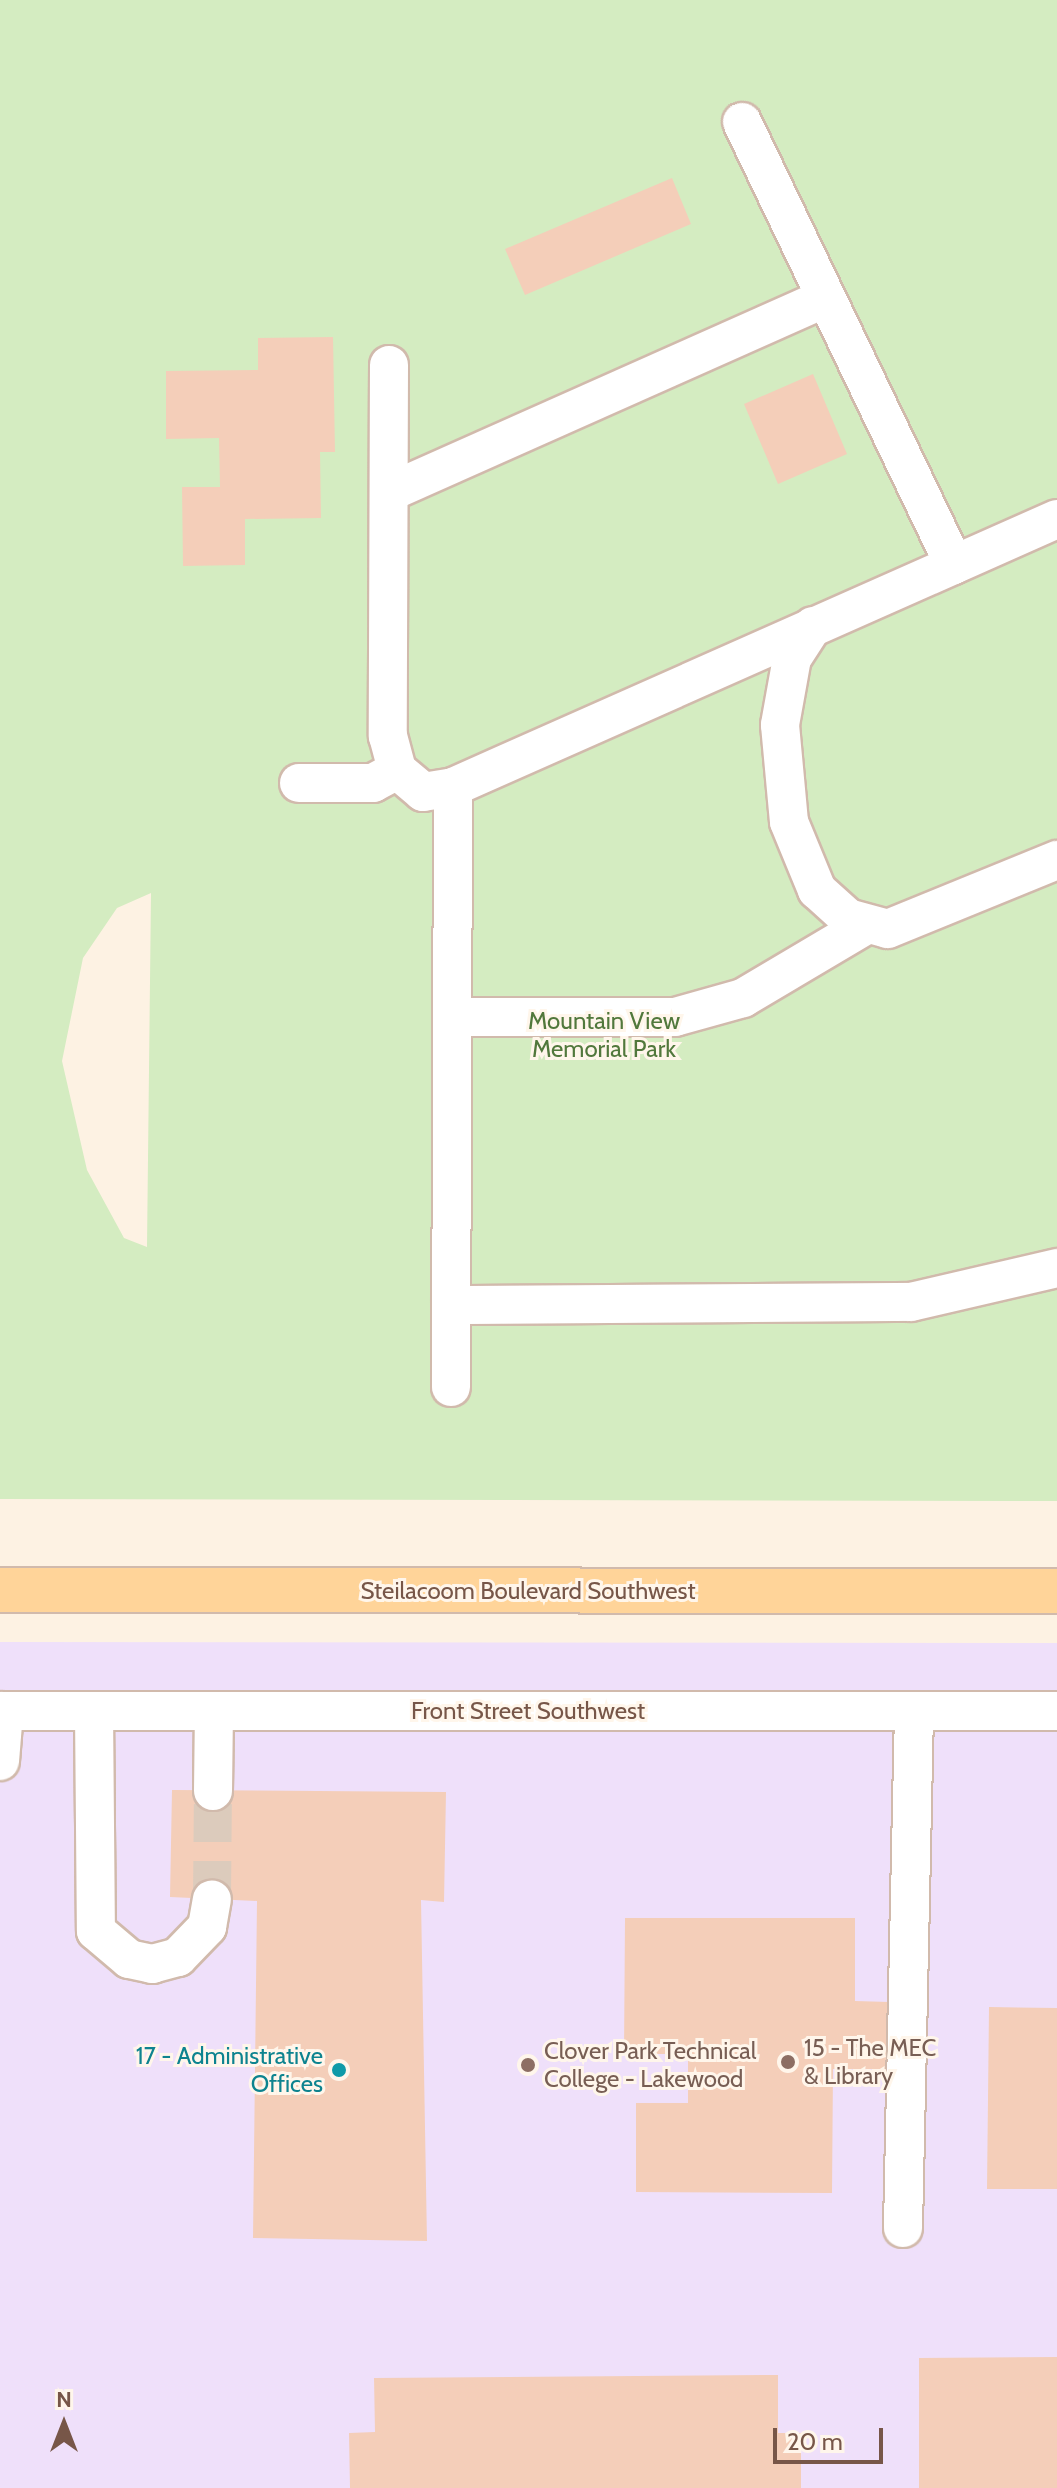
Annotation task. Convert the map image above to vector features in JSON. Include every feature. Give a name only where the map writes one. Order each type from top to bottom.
[{"type":"main road","name":"Steilacoom Boulevard Southwest","points":[[0,1590],[1057,1591]]},
{"type":"street","points":[[742,122],[823,299],[954,565]]},
{"type":"street","points":[[390,492],[823,299]]},
{"type":"street","points":[[389,365],[387,723],[397,770],[423,792],[453,787],[1057,519]]},
{"type":"street","points":[[813,626],[792,658],[783,693],[789,822],[817,890],[866,925],[888,929],[914,921],[1057,860]]},
{"type":"street","points":[[299,783],[373,783],[397,770]]},
{"type":"street","points":[[451,1387],[453,787]]},
{"type":"street","points":[[453,1017],[675,1017],[743,998],[866,925]]},
{"type":"street","points":[[451,1305],[911,1302],[1057,1268]]},
{"type":"street","points":[[0,1761],[2,1711]]},
{"type":"street","name":"Front Street Southwest","points":[[2,1711],[1057,1711]]},
{"type":"street","points":[[94,1711],[90,1900],[96,1931],[111,1951],[152,1964],[198,1943],[212,1899]]},
{"type":"street","points":[[213,1791],[214,1711]]},
{"type":"street","points":[[903,2228],[914,1711]]},
{"type":"shaded area","name":"Clover Park Technical College - Lakewood","points":[[0,1642],[1057,1643],[1057,2488],[0,2488]]},
{"type":"green space","name":"Mountain View Memorial Park","points":[[0,0],[1057,0],[1057,1501],[0,1499]],"holes":[[[151,893],[147,1247],[124,1238],[87,1170],[62,1061],[83,958],[117,908]]]},
{"type":"building","points":[[672,178],[691,224],[525,295],[505,249]]},
{"type":"building","points":[[333,337],[335,452],[320,452],[321,518],[245,519],[245,565],[183,566],[182,487],[220,487],[219,438],[166,439],[166,371],[258,370],[258,338]]},
{"type":"building","points":[[813,374],[847,454],[778,484],[744,404]]},
{"type":"building","name":"17 - Administrative Offices","points":[[172,1790],[446,1792],[444,1902],[421,1900],[427,2241],[253,2238],[257,1901],[170,1897]]},
{"type":"building","name":"15 - The MEC & Library","points":[[625,1918],[855,1918],[855,2001],[889,2002],[889,2069],[833,2069],[832,2193],[636,2192],[636,2103],[688,2103],[688,2054],[624,2054]]},
{"type":"building","points":[[989,2007],[1057,2008],[1057,2189],[987,2189]]},
{"type":"building","points":[[1057,2357],[1057,2488],[919,2488],[919,2358]]},
{"type":"building","points":[[778,2375],[778,2433],[801,2433],[801,2488],[350,2488],[349,2433],[375,2432],[374,2378]]},
{"type":"tunnel","points":[[212,1899],[213,1791]]},
{"type":"place","name":"15 - The MEC & Library","points":[[788,2062]]},
{"type":"place","name":"Clover Park Technical College - Lakewood","points":[[528,2065]]},
{"type":"place","name":"17 - Administrative Offices","points":[[339,2070]]}]
